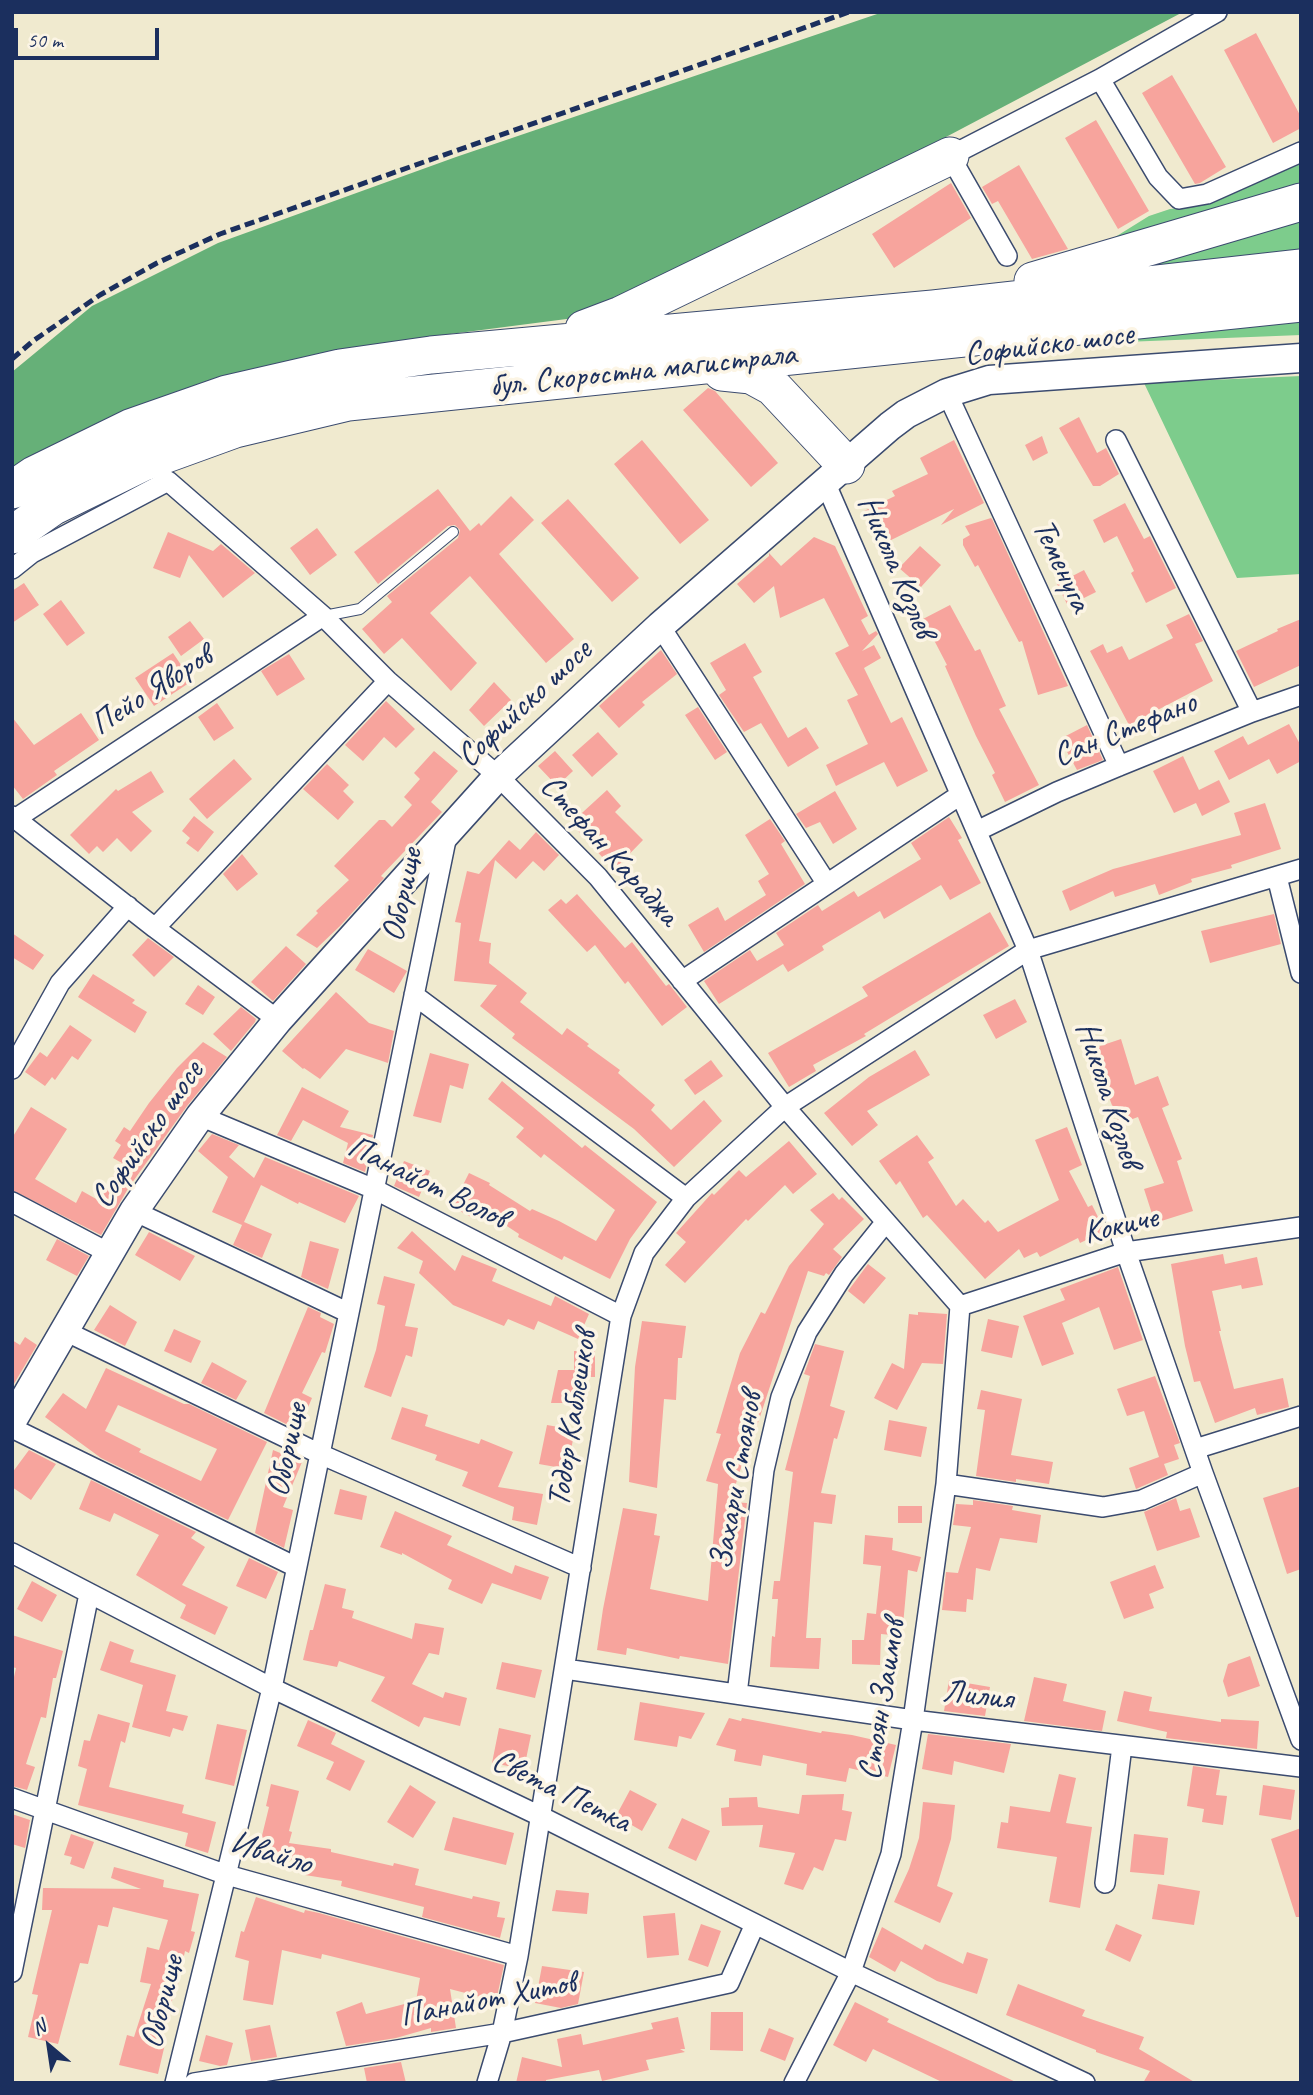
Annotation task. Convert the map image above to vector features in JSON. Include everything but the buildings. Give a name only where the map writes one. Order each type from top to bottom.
[{"type":"highway","points":[[531,345],[621,315],[950,156]]},
{"type":"highway","points":[[933,309],[1301,202]]},
{"type":"highway","name":"бул. Скоростна магистрала","points":[[12,490],[34,475],[130,429],[227,394],[340,368],[431,355],[933,309],[1301,268]]},
{"type":"highway","name":"бул. Скоростна магистрала","points":[[12,535],[52,507],[144,462],[235,429],[348,402],[1301,303]]},
{"type":"highway","points":[[651,370],[738,372],[763,380],[785,397],[836,473]]},
{"type":"main road","name":"Софийско шосе","points":[[15,1413],[134,1211],[200,1116],[278,1020],[449,827],[498,776],[660,626],[906,414],[947,393],[1008,377],[1301,358]]},
{"type":"street","points":[[1007,256],[950,156],[1100,79],[1217,12]]},
{"type":"street","points":[[1100,79],[1158,177],[1179,199],[1207,194],[1301,152]]},
{"type":"street","name":"Теменуга","points":[[947,393],[1119,766]]},
{"type":"street","points":[[1116,440],[1252,712]]},
{"type":"street","name":"Никола Козлев","points":[[836,473],[960,795],[1028,950],[1126,1252],[1203,1473],[1301,1740]]},
{"type":"street","name":"Стефан Караджа","points":[[12,569],[32,552],[168,481],[323,616],[388,681],[498,776],[598,877],[785,1107],[960,1306]]},
{"type":"street","name":"Пейо Яворов","points":[[14,817],[323,616]]},
{"type":"street","points":[[660,626],[827,884]]},
{"type":"street","points":[[155,928],[388,681]]},
{"type":"street","name":"Сан Стефано","points":[[977,831],[1057,792],[1252,712],[1301,695]]},
{"type":"street","points":[[682,981],[960,795]]},
{"type":"street","points":[[14,817],[278,1020]]},
{"type":"street","name":"Оборище","points":[[175,2083],[272,1688],[449,827]]},
{"type":"street","name":"Тодор Каблешков","points":[[487,2083],[502,2033],[518,1956],[621,1316],[644,1253],[686,1198],[785,1107],[1028,950],[1301,869]]},
{"type":"street","points":[[1277,877],[1301,973]]},
{"type":"street","points":[[12,1069],[60,983],[128,906]]},
{"type":"street","points":[[414,995],[686,1198]]},
{"type":"street","name":"Панайот Волов","points":[[200,1116],[374,1189],[621,1316]]},
{"type":"street","points":[[12,1202],[108,1253]]},
{"type":"street","points":[[134,1211],[349,1313]]},
{"type":"street","name":"Захари Стоянов","points":[[737,1694],[764,1470],[781,1397],[807,1332],[844,1274],[885,1223]]},
{"type":"street","name":"Кокиче","points":[[960,1306],[1126,1252],[1301,1227]]},
{"type":"street","name":"Стоян Заимов","points":[[794,2083],[850,1972],[891,1854],[946,1484],[960,1306]]},
{"type":"street","points":[[65,1331],[320,1454],[581,1567]]},
{"type":"street","points":[[15,1413],[296,1567]]},
{"type":"street","points":[[1195,1449],[1301,1416]]},
{"type":"street","points":[[946,1484],[1103,1507],[1142,1500],[1203,1473]]},
{"type":"street","name":"Света Петка","points":[[12,1553],[272,1688],[540,1816],[850,1972],[1084,2083]]},
{"type":"street","points":[[12,1972],[89,1594]]},
{"type":"street","name":"Лилия","points":[[565,1669],[913,1720],[1301,1768]]},
{"type":"street","points":[[1105,1883],[1122,1746]]},
{"type":"street","name":"Ивайло","points":[[12,1798],[227,1875],[518,1956]]},
{"type":"street","name":"Панайот Хитов","points":[[194,2083],[502,2033],[730,1983],[755,1924]]},
{"type":"lane","points":[[323,616],[359,609],[453,532]]},
{"type":"green space","points":[[883,12],[1183,12],[927,147],[582,317],[435,336],[310,359],[54,447],[12,467],[12,372],[92,306],[218,243],[456,157]]},
{"type":"green space","points":[[1301,158],[1301,187],[1091,252],[1149,216],[1170,209],[1191,207]]},
{"type":"green space","points":[[1301,219],[1301,254],[1075,280]]},
{"type":"green space","points":[[1301,322],[1301,335],[1024,346],[1187,332]]},
{"type":"green space","points":[[1301,376],[1301,574],[1237,578],[1144,383]]},
{"type":"railway","points":[[12,359],[33,341],[100,295],[157,263],[220,234],[849,12]]}]
